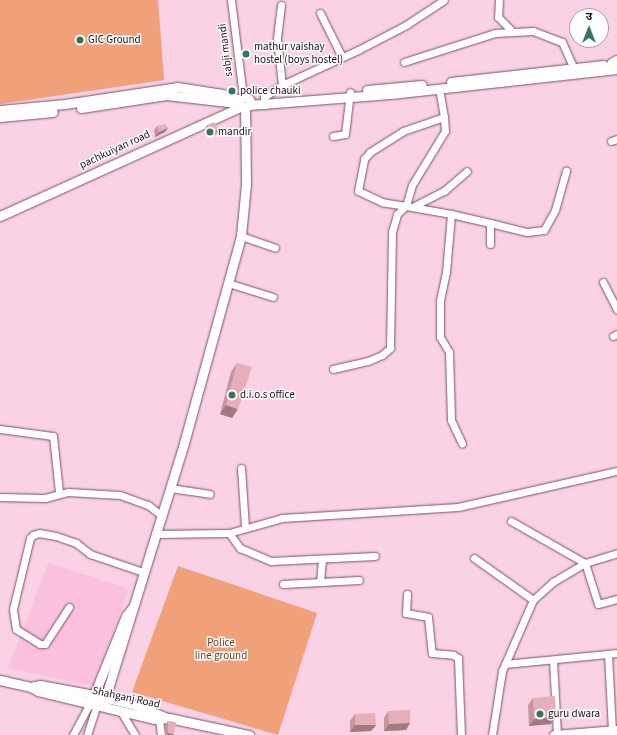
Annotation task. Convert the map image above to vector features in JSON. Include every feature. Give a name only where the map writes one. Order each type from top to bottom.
[{"type":"main road","points":[[552,74],[574,69],[616,66]]},
{"type":"main road","points":[[350,95],[616,66]]},
{"type":"main road","points":[[2,114],[178,91],[244,103],[439,89],[480,82]]},
{"type":"main road","points":[[97,701],[126,616],[133,608],[170,488],[241,236],[246,184],[244,103]]},
{"type":"main road","name":"pachkuiyan road","points":[[0,216],[244,103]]},
{"type":"main road","points":[[0,680],[31,687],[40,685],[97,701],[157,712],[169,718]]},
{"type":"main road","name":"Shahganj Road","points":[[97,701],[120,710],[159,719],[169,718],[249,735]]},
{"type":"main road","points":[[556,735],[614,730]]},
{"type":"street","name":"sabji mandi","points":[[231,0],[244,103]]},
{"type":"street","points":[[264,102],[264,96],[282,85],[342,58],[406,25],[444,0]]},
{"type":"street","points":[[500,0],[498,17],[511,30]]},
{"type":"street","points":[[281,5],[277,39],[282,85]]},
{"type":"street","points":[[320,12],[342,58]]},
{"type":"street","points":[[404,62],[470,39],[511,30],[533,31],[559,39],[566,46],[574,69]]},
{"type":"street","points":[[333,369],[368,361],[382,355],[390,348],[392,296],[390,259],[393,226],[397,214],[406,206],[412,185],[445,131],[439,89]]},
{"type":"street","points":[[333,136],[345,134],[350,95]]},
{"type":"street","points":[[444,118],[403,131],[370,152],[364,159],[358,191],[382,202],[414,206],[527,232],[544,230],[556,210],[566,171]]},
{"type":"street","points":[[414,206],[444,191],[467,171]]},
{"type":"street","points":[[451,214],[446,272],[440,301],[440,336],[449,352],[451,420],[462,444]]},
{"type":"street","points":[[490,224],[490,244]]},
{"type":"street","points":[[241,236],[275,248]]},
{"type":"street","points":[[603,282],[617,310]]},
{"type":"street","points":[[228,284],[274,297]]},
{"type":"street","points":[[0,429],[53,436],[59,492]]},
{"type":"street","points":[[241,468],[245,527]]},
{"type":"street","points":[[155,534],[229,533],[245,527],[282,518],[468,506],[507,497],[528,489],[570,483],[617,471]]},
{"type":"street","points":[[170,488],[210,494]]},
{"type":"street","points":[[0,497],[45,498],[59,492],[120,495],[148,505],[161,515]]},
{"type":"street","points":[[511,521],[585,563],[598,604],[617,599]]},
{"type":"street","points":[[69,607],[45,644],[40,644],[16,630],[13,609],[30,538],[33,535],[39,533],[76,543],[90,554],[144,572]]},
{"type":"street","points":[[229,533],[240,548],[271,561],[375,556]]},
{"type":"street","points":[[492,735],[505,664],[533,600],[553,582],[585,563],[617,553]]},
{"type":"street","points":[[474,558],[533,600]]},
{"type":"street","points":[[320,582],[322,559]]},
{"type":"street","points":[[283,584],[360,580]]},
{"type":"street","points":[[407,594],[406,613],[428,617],[432,653],[453,655],[458,658],[462,735]]},
{"type":"street","points":[[505,664],[617,653]]},
{"type":"street","points":[[608,654],[614,730]]},
{"type":"street","points":[[553,660],[556,735]]},
{"type":"street","points":[[73,735],[97,701]]},
{"type":"street","points":[[86,735],[97,701]]},
{"type":"street","points":[[120,710],[135,735]]},
{"type":"street","points":[[159,719],[161,735]]},
{"type":"shaded area","points":[[48,563],[129,589],[93,686],[8,668]]},
{"type":"green space","name":"GIC Ground","points":[[0,0],[158,0],[164,80],[0,104]]},
{"type":"green space","name":"Police line ground","points":[[178,566],[317,613],[278,735],[132,692]]},
{"type":"building","points":[[214,122],[219,130],[212,132],[207,125]]},
{"type":"building","points":[[165,124],[168,128],[159,132],[157,126]]},
{"type":"building","points":[[237,363],[252,367],[238,409],[226,405]]},
{"type":"building","points":[[555,696],[556,717],[534,719],[533,698]]},
{"type":"building","points":[[410,710],[410,723],[389,724],[388,711]]},
{"type":"building","points":[[375,713],[376,725],[355,725],[355,714]]},
{"type":"building","points":[[168,721],[176,722],[174,734],[168,733]]},
{"type":"place","name":"GIC Ground","points":[[80,40]]},
{"type":"place","name":"mathur vaishay hostel (boys hostel)","points":[[246,54]]},
{"type":"place","name":"police chauki","points":[[232,91]]},
{"type":"place","name":"mandir","points":[[210,132]]},
{"type":"place","name":"d.i.o.s office","points":[[232,395]]},
{"type":"place","name":"guru dwara","points":[[540,714]]}]
